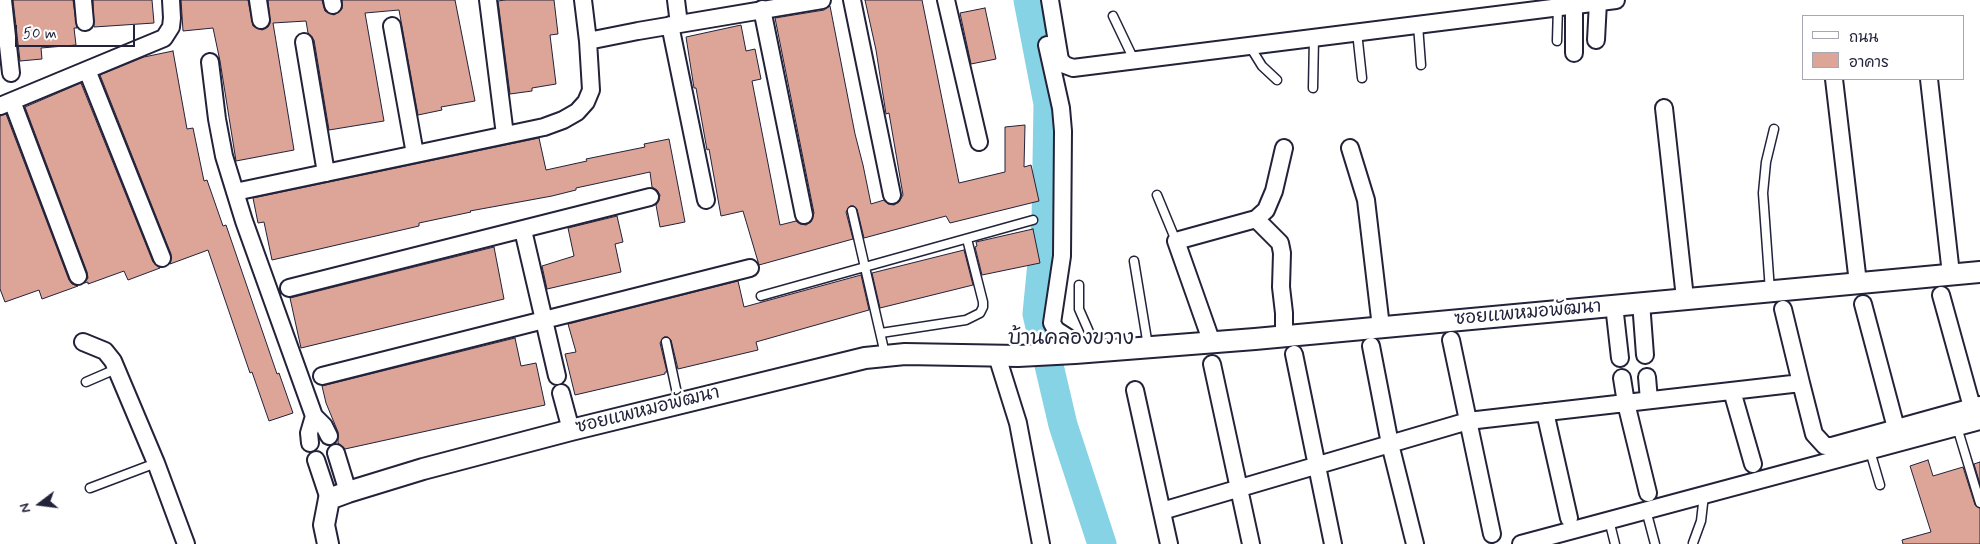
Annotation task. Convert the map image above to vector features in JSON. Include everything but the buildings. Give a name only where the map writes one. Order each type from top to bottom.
[{"type":"street","points":[[3,0],[11,73]]},
{"type":"street","points":[[83,0],[85,22]]},
{"type":"street","points":[[78,276],[6,104],[164,38],[171,28],[171,0]]},
{"type":"street","points":[[258,0],[260,20]]},
{"type":"street","points":[[488,0],[505,135]]},
{"type":"street","points":[[235,192],[544,127],[563,120],[576,112],[586,102],[591,90],[583,0]]},
{"type":"street","points":[[676,0],[674,25],[706,200]]},
{"type":"street","points":[[588,41],[767,6],[822,0]]},
{"type":"street","points":[[852,0],[892,195]]},
{"type":"street","points":[[946,0],[979,142]]},
{"type":"street","points":[[1039,0],[1062,117],[1062,256],[1052,323],[1056,330],[1086,352]]},
{"type":"street","points":[[1050,0],[1060,60],[1065,65],[1073,68],[1418,25],[1527,5],[1566,6],[1616,0]]},
{"type":"street","points":[[1596,40],[1598,2]]},
{"type":"street","points":[[767,6],[804,215]]},
{"type":"street","points":[[1566,6],[1574,53]]},
{"type":"street","points":[[392,26],[415,154]]},
{"type":"street","points":[[304,42],[326,173]]},
{"type":"street","points":[[210,62],[216,119],[224,156],[235,192],[262,274],[314,416],[324,426],[329,436]]},
{"type":"street","points":[[87,70],[162,258]]},
{"type":"street","points":[[1834,80],[1858,283]]},
{"type":"street","points":[[1929,80],[1950,274]]},
{"type":"street","points":[[1664,108],[1685,298]]},
{"type":"street","points":[[1212,343],[1176,241],[1256,219],[1266,210],[1274,190],[1284,148]]},
{"type":"street","points":[[1350,148],[1366,200],[1381,328]]},
{"type":"street","points":[[289,288],[650,198]]},
{"type":"street","points":[[1256,219],[1280,243],[1282,253],[1281,287],[1284,337]]},
{"type":"street","points":[[523,230],[557,376]]},
{"type":"street","points":[[322,376],[750,268]]},
{"type":"street","name":"ซอยแพหมอพัฒนา","points":[[339,495],[423,469],[571,430],[846,362],[886,356],[905,354],[1018,356],[1148,348],[1980,272]]},
{"type":"street","points":[[1940,295],[1977,411]]},
{"type":"street","points":[[1640,302],[1645,355]]},
{"type":"street","points":[[1863,304],[1896,428]]},
{"type":"street","points":[[1614,305],[1620,358]]},
{"type":"street","points":[[1783,309],[1814,434],[1825,446],[1832,446],[1896,428],[1977,411]]},
{"type":"street","points":[[1451,340],[1492,534]]},
{"type":"street","points":[[83,342],[105,351],[116,369],[156,463],[186,544]]},
{"type":"street","points":[[1371,346],[1390,444],[1415,544]]},
{"type":"street","points":[[1294,354],[1333,544]]},
{"type":"street","points":[[997,356],[1018,423],[1042,544]]},
{"type":"street","points":[[1212,364],[1251,544]]},
{"type":"street","points":[[1647,377],[1650,400]]},
{"type":"street","points":[[1622,378],[1626,403],[1648,493]]},
{"type":"street","points":[[1162,511],[1468,421],[1801,383]]},
{"type":"street","points":[[1135,390],[1169,544]]},
{"type":"street","points":[[1732,391],[1753,464]]},
{"type":"street","points":[[561,393],[571,430]]},
{"type":"street","points":[[1521,544],[1957,427],[1977,411]]},
{"type":"street","points":[[1545,412],[1569,518]]},
{"type":"street","points":[[310,443],[309,433],[314,416]]},
{"type":"street","points":[[328,544],[324,525],[339,495],[336,453]]},
{"type":"street","points":[[316,460],[339,495]]},
{"type":"lane","points":[[1557,41],[1566,6]]},
{"type":"lane","points":[[1113,16],[1134,60]]},
{"type":"lane","points":[[1418,25],[1421,65]]},
{"type":"lane","points":[[1357,32],[1362,78]]},
{"type":"lane","points":[[1313,88],[1314,38]]},
{"type":"lane","points":[[1249,45],[1262,66],[1277,80]]},
{"type":"lane","points":[[1770,291],[1763,193],[1766,162],[1774,129]]},
{"type":"lane","points":[[1157,195],[1176,241]]},
{"type":"lane","points":[[852,211],[886,356]]},
{"type":"lane","points":[[761,296],[1033,220]]},
{"type":"lane","points":[[881,333],[966,320],[980,314],[983,302],[967,239]]},
{"type":"lane","points":[[1134,262],[1148,348]]},
{"type":"lane","points":[[1079,285],[1079,310],[1086,352]]},
{"type":"lane","points":[[666,342],[679,403]]},
{"type":"lane","points":[[86,382],[116,369]]},
{"type":"lane","points":[[1957,427],[1980,503]]},
{"type":"lane","points":[[1870,451],[1880,485]]},
{"type":"lane","points":[[90,488],[156,463]]},
{"type":"lane","points":[[1693,543],[1701,521],[1704,495]]},
{"type":"lane","points":[[1646,510],[1655,544]]},
{"type":"lane","points":[[1610,520],[1616,544]]},
{"type":"waterway","points":[[1028,0],[1048,104],[1046,222],[1037,314],[1063,425],[1102,544]]},
{"type":"district","name":"บ้านคลองขวาง","points":[[1071,340]]}]
